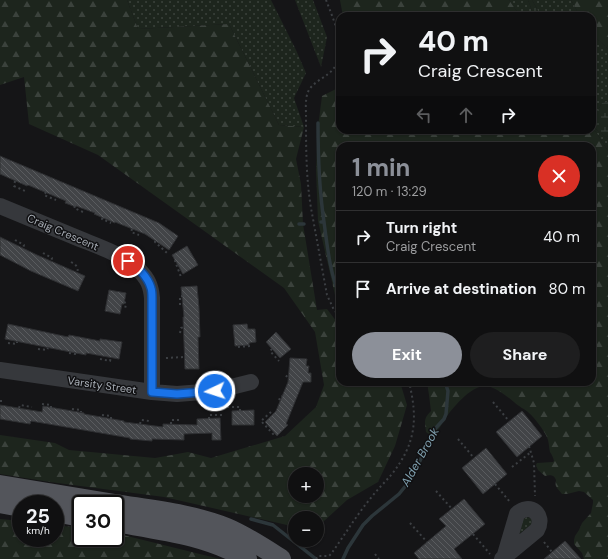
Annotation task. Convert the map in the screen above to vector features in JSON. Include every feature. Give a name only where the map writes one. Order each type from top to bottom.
[{"type":"main road","points":[[0,485],[72,497]]},
{"type":"main road","points":[[0,503],[12,505]]},
{"type":"main road","points":[[124,505],[182,515],[227,528],[281,559]]},
{"type":"main road","points":[[124,524],[162,530],[205,541],[247,559]]},
{"type":"street","name":"Craig Crescent","points":[[0,206],[99,247],[132,263],[140,271],[151,288],[152,298],[152,392]]},
{"type":"street","name":"Varsity Street","points":[[0,370],[152,392],[177,394],[215,391],[252,382]]},
{"type":"street","points":[[526,511],[536,512],[540,520],[539,526],[507,556],[515,519],[526,511]]},
{"type":"path","points":[[326,0],[336,28]]},
{"type":"path","points":[[336,65],[330,72],[314,84],[308,92],[306,135],[307,170],[311,208],[327,295],[336,312]]},
{"type":"path","points":[[15,181],[14,186],[25,191]]},
{"type":"path","points":[[46,192],[44,195],[56,200]]},
{"type":"path","points":[[74,206],[74,208],[83,212]]},
{"type":"path","points":[[103,218],[102,219],[111,223]]},
{"type":"path","points":[[132,229],[131,232],[139,235]]},
{"type":"path","points":[[15,240],[24,245],[23,248]]},
{"type":"path","points":[[156,241],[155,242],[167,253]]},
{"type":"path","points":[[43,253],[52,258],[51,261]]},
{"type":"path","points":[[176,260],[175,261],[180,277]]},
{"type":"path","points":[[70,262],[77,266],[78,273]]},
{"type":"path","points":[[180,305],[180,296],[182,296]]},
{"type":"path","points":[[124,302],[126,302],[125,310]]},
{"type":"path","points":[[180,333],[180,328],[184,328]]},
{"type":"path","points":[[8,343],[17,344],[17,342]]},
{"type":"path","points":[[238,347],[250,346],[249,344]]},
{"type":"path","points":[[38,349],[47,350],[48,348]]},
{"type":"path","points":[[272,349],[270,351],[279,361]]},
{"type":"path","points":[[69,353],[75,353]]},
{"type":"path","points":[[100,359],[110,361],[111,357]]},
{"type":"path","points":[[152,358],[184,357]]},
{"type":"path","points":[[286,377],[289,373]]},
{"type":"path","points":[[316,559],[318,556],[329,556],[331,554],[369,500],[392,473],[407,451],[414,427],[413,401],[410,386]]},
{"type":"path","points":[[279,400],[282,396]]},
{"type":"path","points":[[493,402],[509,421]]},
{"type":"path","points":[[42,404],[51,405],[51,408]]},
{"type":"path","points":[[19,408],[20,405],[32,406]]},
{"type":"path","points":[[227,407],[240,407],[240,411]]},
{"type":"path","points":[[72,409],[82,410],[81,412]]},
{"type":"path","points":[[271,412],[261,421],[274,435],[275,434]]},
{"type":"path","points":[[102,415],[112,416],[111,419]]},
{"type":"path","points":[[209,418],[209,415],[223,415]]},
{"type":"path","points":[[140,424],[141,420],[150,421]]},
{"type":"path","points":[[171,424],[172,420],[182,420]]},
{"type":"path","points":[[458,439],[474,458]]},
{"type":"path","points":[[495,484],[526,511],[535,498],[534,463],[529,446]]},
{"type":"path","points":[[512,467],[531,452]]},
{"type":"path","points":[[436,490],[452,509]]},
{"type":"path","points":[[410,523],[427,542]]},
{"type":"path","points":[[473,534],[507,556]]},
{"type":"path","points":[[375,554],[379,559]]},
{"type":"green space","points":[[0,0],[127,0],[138,29],[229,24],[279,125],[304,127],[296,159],[301,184],[303,224],[317,310],[327,309],[336,321],[336,386],[401,386],[407,405],[395,446],[378,482],[347,500],[324,521],[324,511],[288,511],[288,526],[164,497],[0,474],[0,435],[55,443],[69,450],[155,458],[188,452],[211,458],[285,436],[316,407],[324,385],[315,332],[284,288],[98,155],[29,124],[24,77],[0,85]]},
{"type":"green space","points":[[127,0],[271,0],[306,73],[294,98],[304,127],[279,125],[229,24],[138,29]]},
{"type":"green space","points":[[295,0],[313,0],[327,37],[321,67]]},
{"type":"green space","points":[[340,0],[509,0],[517,12],[342,12]]},
{"type":"green space","points":[[509,0],[528,0],[532,12],[517,12]]},
{"type":"green space","points":[[528,0],[532,0],[539,12],[532,12]]},
{"type":"green space","points":[[532,0],[571,0],[578,12],[539,12]]},
{"type":"green space","points":[[571,0],[608,0],[608,49],[596,38],[596,12],[578,12]]},
{"type":"green space","points":[[596,38],[608,49],[608,102],[602,103],[598,110],[596,110]]},
{"type":"green space","points":[[336,89],[336,134],[596,134],[596,132],[608,151],[608,559],[584,559],[582,553],[574,544],[575,536],[582,523],[591,513],[593,500],[584,492],[579,491],[562,494],[556,487],[556,480],[553,476],[545,476],[538,470],[536,465],[537,463],[554,461],[545,434],[531,415],[501,392],[489,386],[596,386],[596,142],[336,142],[336,296],[318,221],[316,170],[318,127],[322,96]]},
{"type":"green space","points":[[608,102],[608,139],[596,129],[596,110],[598,110],[602,103]]},
{"type":"green space","points":[[596,129],[608,139],[608,151],[596,132]]},
{"type":"green space","points":[[428,386],[485,386],[473,390],[462,399],[447,415],[435,433],[430,435],[426,432],[425,423],[427,416],[431,411]]},
{"type":"green space","points":[[527,517],[532,519],[532,524],[519,534],[523,519]]},
{"type":"green space","points":[[0,519],[12,520],[12,547],[64,547],[64,526],[72,527],[72,547],[124,547],[124,535],[220,559],[0,559]]},
{"type":"building","points":[[0,156],[159,223],[178,236],[169,250],[145,234],[115,223],[94,214],[95,213],[65,203],[66,201],[0,174]]},
{"type":"building","points":[[0,237],[85,276],[78,291],[31,271],[0,255]]},
{"type":"building","points":[[187,246],[198,265],[183,274],[172,255]]},
{"type":"building","points":[[197,286],[200,337],[198,337],[199,369],[185,369],[184,317],[181,287]]},
{"type":"building","points":[[109,290],[126,293],[120,314],[105,311]]},
{"type":"building","points":[[8,324],[68,337],[69,335],[100,341],[100,339],[122,342],[119,359],[86,353],[86,355],[5,339]]},
{"type":"building","points":[[247,324],[248,329],[255,329],[256,342],[249,343],[249,345],[235,346],[233,325]]},
{"type":"building","points":[[276,332],[291,349],[280,358],[266,342]]},
{"type":"building","points":[[290,358],[307,359],[306,366],[309,366],[308,373],[311,373],[311,382],[303,382],[286,424],[288,425],[277,436],[265,422],[276,411],[288,382]]},
{"type":"building","points":[[0,405],[42,412],[43,406],[124,422],[163,427],[163,424],[197,425],[197,419],[220,418],[221,440],[212,440],[212,433],[184,434],[184,440],[152,439],[152,441],[130,439],[31,421],[30,424],[0,419]]},
{"type":"building","points":[[254,410],[254,425],[232,425],[232,411]]},
{"type":"building","points":[[522,411],[542,436],[517,457],[496,432]]},
{"type":"building","points":[[486,448],[507,474],[483,494],[462,468]]},
{"type":"building","points":[[464,499],[485,524],[454,549],[462,559],[419,559],[414,553],[446,526],[439,519]]},
{"type":"building","points":[[565,541],[581,559],[544,559]]},
{"type":"waterway","points":[[318,123],[319,172],[324,222]]},
{"type":"waterway","name":"Alder Brook","points":[[321,222],[324,222],[331,269],[336,285]]},
{"type":"waterway","name":"Alder Brook","points":[[299,224],[304,224]]},
{"type":"waterway","name":"Alder Brook","points":[[343,559],[348,548],[363,525],[399,494],[412,478],[433,431],[444,419],[446,414],[448,391],[446,386]]},
{"type":"waterway","points":[[251,519],[273,525],[316,559]]},
{"type":"route","points":[[128,261],[140,271],[151,288],[152,392],[177,394],[215,391]]}]
